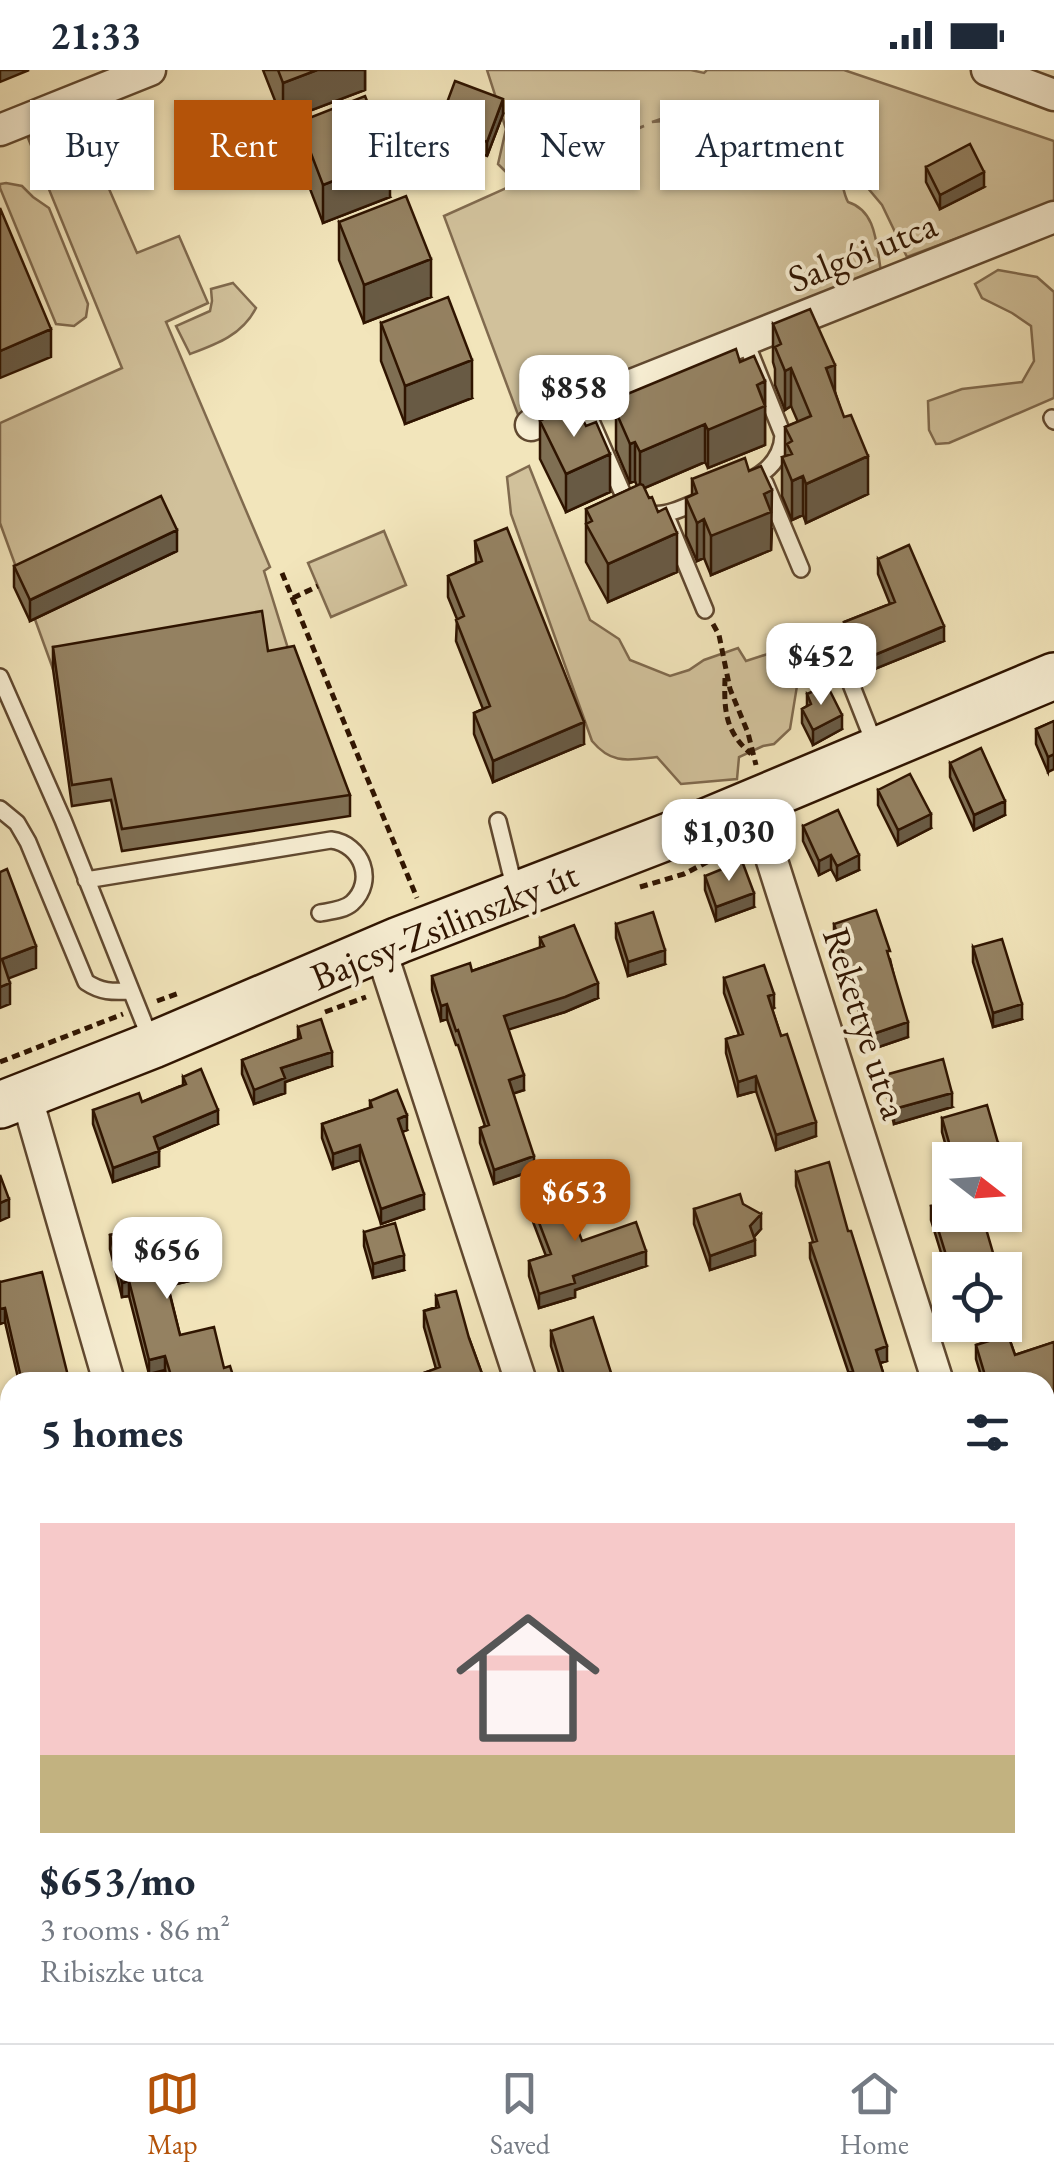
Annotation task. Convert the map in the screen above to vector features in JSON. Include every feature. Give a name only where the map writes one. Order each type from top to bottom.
[{"type":"main road","name":"Bajcsy-Zsilinszky út","points":[[9,1087],[145,1027],[380,948],[654,842],[755,785],[877,749],[1054,676]]},
{"type":"street","points":[[0,130],[86,82],[150,70]]},
{"type":"street","points":[[987,70],[1054,95]]},
{"type":"street","name":"Salgói utca","points":[[532,425],[1054,217]]},
{"type":"street","name":"Rekettye utca","points":[[755,785],[935,1372]]},
{"type":"street","points":[[380,948],[518,1372]]},
{"type":"street","points":[[9,1087],[107,1372]]},
{"type":"lane","points":[[729,488],[762,475],[778,458],[782,446],[782,435],[745,340]]},
{"type":"lane","points":[[584,405],[622,494],[640,511],[665,515],[713,495]]},
{"type":"lane","points":[[762,475],[801,569]]},
{"type":"lane","points":[[665,515],[704,610]]},
{"type":"lane","points":[[834,641],[877,749]]},
{"type":"lane","points":[[0,677],[145,1027]]},
{"type":"lane","points":[[0,809],[18,823],[28,842],[86,982],[109,992],[130,991]]},
{"type":"lane","points":[[498,820],[516,894]]},
{"type":"lane","points":[[86,880],[340,841],[353,848],[360,860],[364,876],[361,890],[354,902],[344,908],[320,913]]},
{"type":"path","points":[[282,573],[429,928]]},
{"type":"path","points":[[293,598],[318,586]]},
{"type":"path","points":[[704,610],[719,635],[724,654],[728,724],[738,743],[752,755]]},
{"type":"path","points":[[725,670],[748,733],[755,785]]},
{"type":"path","points":[[9,1087],[145,1027]]},
{"type":"shaded area","points":[[487,70],[844,70],[1054,141],[1054,202],[907,257],[882,205],[869,190],[879,190],[879,100],[660,100],[660,119],[652,122],[660,121],[660,190],[844,190],[848,202],[858,206],[870,221],[881,271],[520,420],[444,216],[505,189],[640,190],[640,128],[644,126],[640,127],[640,100],[505,100],[505,126]]},
{"type":"shaded area","points":[[505,133],[505,171],[498,164]]},
{"type":"shaded area","points":[[0,184],[22,186],[49,208],[88,304],[86,317],[74,326],[56,324],[0,188]]},
{"type":"shaded area","points":[[49,190],[109,190],[137,253],[179,236],[208,303],[166,322],[270,567],[264,571],[294,668],[110,658],[53,669],[0,523],[0,423],[122,368]]},
{"type":"shaded area","points":[[998,270],[1037,277],[1054,292],[1054,398],[949,443],[936,444],[929,430],[928,401],[962,389],[1022,382],[1034,361],[1031,326],[982,298],[975,284]]},
{"type":"shaded area","points":[[233,283],[256,308],[236,332],[190,354],[176,326],[210,311],[211,289]]},
{"type":"shaded area","points":[[529,466],[590,620],[619,639],[630,660],[670,676],[738,648],[746,661],[780,650],[797,686],[790,729],[774,744],[739,757],[737,779],[681,784],[657,757],[614,757],[592,741],[511,514],[507,477]]},
{"type":"shaded area","points":[[384,531],[406,585],[331,617],[308,563]]},
{"type":"building","points":[[278,70],[317,70],[283,83]]},
{"type":"building","points":[[455,81],[503,99],[487,142],[485,100],[448,100]]},
{"type":"building","points":[[332,109],[332,182],[323,185],[312,156],[312,117]]},
{"type":"building","points":[[970,144],[984,172],[940,195],[926,167]]},
{"type":"building","points":[[406,196],[431,259],[364,285],[339,222]]},
{"type":"building","points":[[0,208],[51,329],[0,351]]},
{"type":"building","points":[[448,297],[472,360],[405,386],[381,323]]},
{"type":"building","points":[[810,309],[835,365],[826,368],[844,417],[851,415],[868,456],[806,484],[803,476],[792,481],[782,457],[792,454],[787,444],[792,441],[785,427],[811,416],[791,368],[785,371],[775,347],[781,344],[773,324]]},
{"type":"building","points":[[736,349],[740,362],[754,356],[765,381],[757,385],[765,406],[708,430],[705,424],[640,452],[635,442],[630,444],[616,412],[624,408],[620,397]]},
{"type":"building","points":[[577,408],[586,426],[596,422],[610,454],[566,474],[540,421],[562,409],[565,414]]},
{"type":"building","points":[[745,458],[749,471],[761,466],[772,490],[764,494],[771,512],[711,536],[704,519],[697,523],[686,498],[697,493],[692,479]]},
{"type":"building","points":[[640,484],[652,497],[658,512],[666,508],[677,533],[608,564],[586,524],[592,521],[586,509]]},
{"type":"building","points":[[161,496],[177,530],[30,600],[14,566]]},
{"type":"building","points":[[507,528],[584,722],[493,761],[474,713],[490,706],[456,620],[464,616],[448,576],[482,561],[475,541]]},
{"type":"building","points":[[909,545],[944,626],[860,661],[844,622],[895,602],[878,559]]},
{"type":"building","points":[[262,611],[268,651],[294,646],[350,795],[122,829],[111,779],[72,785],[53,647]]},
{"type":"building","points":[[827,685],[842,715],[813,730],[802,709],[811,704],[807,694]]},
{"type":"building","points":[[1054,721],[1054,754],[1048,757],[1036,729]]},
{"type":"building","points":[[981,748],[1005,801],[974,815],[950,763]]},
{"type":"building","points":[[910,774],[931,814],[898,830],[878,790]]},
{"type":"building","points":[[838,810],[859,855],[837,866],[831,855],[819,861],[803,826]]},
{"type":"building","points":[[742,861],[754,893],[716,907],[705,876]]},
{"type":"building","points":[[7,869],[36,946],[2,959],[10,983],[0,987],[0,872]]},
{"type":"building","points":[[876,910],[908,1022],[870,1035],[834,924]]},
{"type":"building","points":[[653,912],[665,950],[628,962],[616,924]]},
{"type":"building","points":[[574,925],[598,983],[504,1016],[524,1075],[509,1080],[534,1156],[494,1170],[480,1128],[489,1125],[458,1030],[447,1004],[441,1006],[432,976],[470,963],[472,971],[544,946],[540,938]]},
{"type":"building","points":[[1002,939],[1022,1004],[993,1013],[973,947]]},
{"type":"building","points":[[764,965],[774,994],[768,996],[781,1036],[787,1034],[816,1122],[776,1135],[756,1076],[738,1082],[726,1039],[743,1034],[724,978]]},
{"type":"building","points":[[321,1019],[332,1052],[281,1068],[285,1078],[254,1090],[242,1060],[301,1038],[298,1027]]},
{"type":"building","points":[[943,1059],[952,1093],[894,1109],[885,1075]]},
{"type":"building","points":[[201,1069],[218,1110],[154,1137],[159,1151],[113,1168],[93,1110],[139,1093],[142,1102],[186,1084],[183,1077]]},
{"type":"building","points":[[397,1090],[407,1115],[398,1119],[424,1194],[381,1209],[360,1145],[333,1154],[322,1124],[372,1107],[370,1101]]},
{"type":"building","points":[[987,1105],[998,1142],[949,1142],[942,1118]]},
{"type":"building","points":[[829,1162],[887,1346],[876,1350],[883,1372],[850,1372],[853,1371],[810,1243],[817,1241],[796,1172]]},
{"type":"building","points":[[0,1175],[9,1199],[0,1203]]},
{"type":"building","points":[[562,1187],[582,1241],[636,1222],[646,1251],[573,1276],[575,1283],[539,1294],[529,1261],[551,1254],[530,1199]]},
{"type":"building","points":[[740,1194],[743,1204],[761,1214],[750,1226],[755,1240],[710,1256],[694,1209]]},
{"type":"building","points":[[395,1223],[404,1255],[373,1264],[364,1232]]},
{"type":"building","points":[[192,1225],[202,1263],[164,1272],[180,1335],[214,1327],[224,1368],[230,1366],[232,1372],[170,1372],[165,1356],[149,1360],[129,1281],[122,1283],[110,1235],[142,1227],[144,1232],[164,1227],[166,1232]]},
{"type":"building","points":[[939,1232],[987,1232],[993,1252],[945,1252]]},
{"type":"building","points":[[42,1272],[67,1372],[20,1372],[5,1308],[0,1309],[0,1282]]},
{"type":"building","points":[[456,1291],[481,1372],[426,1372],[440,1367],[424,1311],[439,1307],[436,1296]]},
{"type":"building","points":[[593,1317],[611,1372],[563,1372],[551,1331]]},
{"type":"building","points":[[1010,1342],[1015,1355],[1054,1342],[1054,1372],[984,1372],[976,1345]]}]
